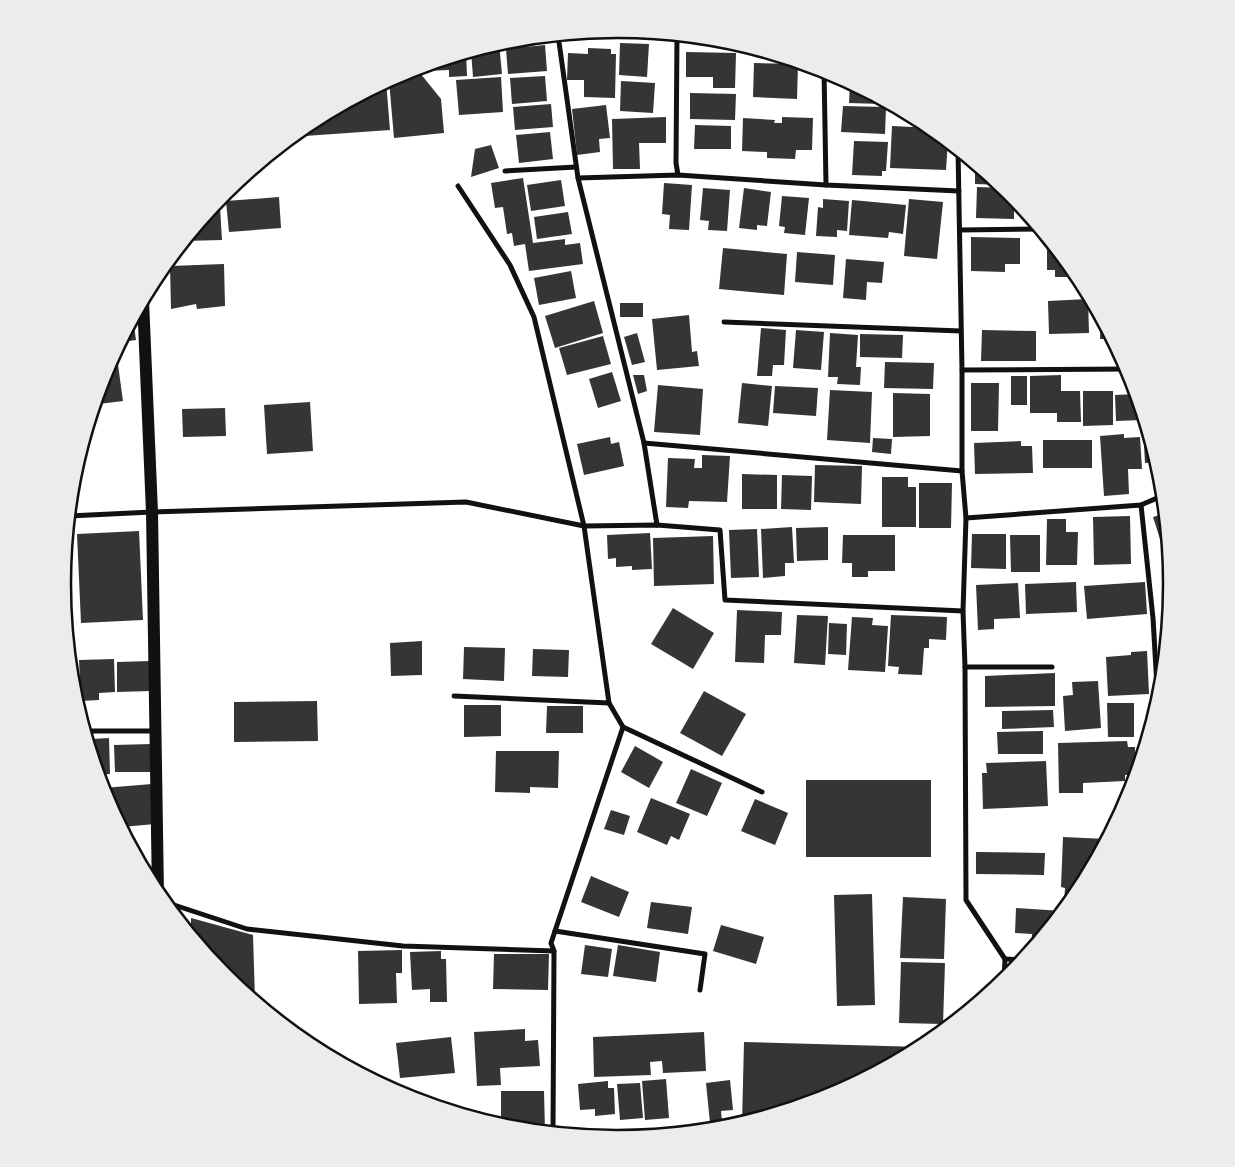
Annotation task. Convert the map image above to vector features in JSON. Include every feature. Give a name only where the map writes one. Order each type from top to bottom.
[{"type":"main road","points":[[144,313],[152,512],[158,877]]},
{"type":"street","points":[[559,41],[578,178],[644,443],[657,525]]},
{"type":"street","points":[[677,41],[676,163],[678,175]]},
{"type":"street","points":[[824,78],[826,185]]},
{"type":"street","points":[[958,157],[962,471],[966,518],[963,612],[966,900],[1005,959],[1005,969]]},
{"type":"street","points":[[505,171],[576,167]]},
{"type":"street","points":[[578,178],[678,175],[826,185],[959,191]]},
{"type":"street","points":[[458,186],[510,265],[534,317],[584,526],[609,703],[623,727],[762,792]]},
{"type":"street","points":[[960,230],[1033,229]]},
{"type":"street","points":[[724,322],[961,331]]},
{"type":"street","points":[[962,370],[1119,369]]},
{"type":"street","points":[[644,443],[962,471]]},
{"type":"street","points":[[966,518],[1141,505],[1157,498]]},
{"type":"street","points":[[76,516],[466,502],[584,526],[657,525],[720,530],[725,600],[963,612]]},
{"type":"street","points":[[1141,505],[1153,618],[1156,672]]},
{"type":"street","points":[[965,667],[1052,667]]},
{"type":"street","points":[[454,696],[609,703]]},
{"type":"street","points":[[554,1126],[554,951],[551,943],[623,727]]},
{"type":"street","points":[[92,731],[156,731]]},
{"type":"street","points":[[177,906],[246,929],[403,946],[554,951]]},
{"type":"street","points":[[555,931],[704,954],[700,990]]},
{"type":"street","points":[[1005,959],[1014,960]]},
{"type":"building","points":[[620,43],[649,44],[647,77],[619,75]]},
{"type":"building","points":[[545,45],[547,71],[508,74],[507,49]]},
{"type":"building","points":[[588,48],[611,49],[611,54],[616,54],[615,98],[584,97],[584,80],[567,80],[568,53],[588,54]]},
{"type":"building","points":[[500,51],[502,74],[473,77],[471,57]]},
{"type":"building","points":[[686,52],[736,53],[735,88],[713,88],[713,77],[686,77]]},
{"type":"building","points":[[466,59],[467,76],[449,77],[449,70],[430,71]]},
{"type":"building","points":[[754,63],[785,64],[798,68],[797,99],[753,97]]},
{"type":"building","points":[[421,74],[441,99],[444,133],[394,138],[390,88]]},
{"type":"building","points":[[545,76],[547,101],[512,104],[510,78]]},
{"type":"building","points":[[501,77],[503,112],[459,115],[456,80]]},
{"type":"building","points":[[621,81],[655,83],[653,113],[620,111]]},
{"type":"building","points":[[387,89],[390,130],[305,136],[344,111]]},
{"type":"building","points":[[850,90],[878,104],[849,103]]},
{"type":"building","points":[[690,93],[736,94],[735,120],[690,119]]},
{"type":"building","points":[[551,104],[553,127],[515,130],[513,107]]},
{"type":"building","points":[[606,105],[610,138],[599,139],[600,152],[577,155],[572,109]]},
{"type":"building","points":[[843,106],[886,108],[885,134],[841,132]]},
{"type":"building","points":[[666,117],[666,143],[639,143],[640,169],[613,169],[612,119]]},
{"type":"building","points":[[782,117],[813,118],[812,150],[796,150],[795,159],[767,158],[767,152],[742,151],[743,118],[775,120],[774,123],[782,123]]},
{"type":"building","points":[[695,125],[731,126],[731,149],[694,149]]},
{"type":"building","points":[[892,126],[917,127],[947,148],[946,170],[890,168]]},
{"type":"building","points":[[550,132],[553,159],[519,163],[516,135]]},
{"type":"building","points":[[854,141],[888,142],[886,171],[882,171],[882,176],[852,175]]},
{"type":"building","points":[[491,145],[499,168],[471,177],[475,149]]},
{"type":"building","points":[[975,171],[991,185],[975,184]]},
{"type":"building","points":[[523,178],[533,243],[565,239],[565,245],[580,243],[583,264],[529,271],[525,244],[514,246],[512,233],[507,234],[503,207],[495,208],[491,183]]},
{"type":"building","points":[[561,180],[565,206],[531,211],[527,185]]},
{"type":"building","points":[[664,183],[692,185],[689,230],[669,229],[670,215],[662,214]]},
{"type":"building","points":[[977,187],[994,188],[1014,208],[1014,219],[976,218]]},
{"type":"building","points":[[703,188],[730,190],[727,231],[708,230],[709,221],[700,220]]},
{"type":"building","points":[[744,188],[771,192],[767,226],[757,225],[757,230],[739,228]]},
{"type":"building","points":[[782,196],[809,198],[805,235],[784,233],[785,227],[779,226]]},
{"type":"building","points":[[279,197],[281,228],[229,232],[227,201]]},
{"type":"building","points":[[823,199],[849,201],[847,231],[837,230],[837,237],[816,236],[818,207],[823,208]]},
{"type":"building","points":[[909,199],[943,202],[937,259],[904,256]]},
{"type":"building","points":[[852,200],[906,205],[903,234],[889,232],[888,238],[849,235]]},
{"type":"building","points":[[220,209],[222,240],[192,241]]},
{"type":"building","points":[[568,212],[572,234],[537,239],[534,217]]},
{"type":"building","points":[[971,237],[1020,238],[1020,264],[1005,264],[1005,272],[971,271]]},
{"type":"building","points":[[1047,246],[1069,277],[1055,277],[1055,270],[1047,270]]},
{"type":"building","points":[[723,248],[787,254],[784,295],[719,289]]},
{"type":"building","points":[[797,252],[835,255],[833,285],[795,282]]},
{"type":"building","points":[[846,259],[884,262],[882,283],[867,282],[866,300],[843,298]]},
{"type":"building","points":[[224,264],[225,306],[197,309],[196,304],[171,309],[170,271],[174,266]]},
{"type":"building","points":[[571,271],[576,298],[539,305],[534,278]]},
{"type":"building","points":[[1083,299],[1088,308],[1089,333],[1049,334],[1048,301]]},
{"type":"building","points":[[594,301],[603,333],[555,348],[545,316]]},
{"type":"building","points":[[620,303],[643,303],[643,317],[620,317]]},
{"type":"building","points":[[689,315],[692,352],[697,351],[699,366],[657,370],[652,319]]},
{"type":"building","points":[[761,328],[786,330],[784,365],[773,365],[772,376],[757,376]]},
{"type":"building","points":[[135,330],[136,340],[129,341]]},
{"type":"building","points":[[796,330],[824,332],[821,370],[793,368]]},
{"type":"building","points":[[982,330],[1036,331],[1036,361],[981,361]]},
{"type":"building","points":[[1100,330],[1105,339],[1100,339]]},
{"type":"building","points":[[637,333],[645,362],[632,365],[624,337]]},
{"type":"building","points":[[830,333],[858,335],[856,367],[861,367],[860,385],[837,384],[838,377],[828,377]]},
{"type":"building","points":[[860,334],[903,335],[902,358],[860,357]]},
{"type":"building","points":[[603,336],[611,364],[567,375],[559,348]]},
{"type":"building","points":[[885,362],[934,363],[933,389],[884,388]]},
{"type":"building","points":[[118,364],[123,401],[102,404]]},
{"type":"building","points":[[612,372],[621,401],[598,408],[589,379]]},
{"type":"building","points":[[633,375],[644,375],[647,391],[638,394]]},
{"type":"building","points":[[1061,375],[1061,391],[1080,391],[1081,422],[1057,422],[1057,413],[1030,413],[1030,376]]},
{"type":"building","points":[[1011,376],[1027,376],[1027,405],[1011,405]]},
{"type":"building","points":[[742,383],[772,386],[768,426],[738,423]]},
{"type":"building","points":[[971,383],[999,383],[998,431],[971,431]]},
{"type":"building","points":[[658,385],[703,389],[700,435],[654,432]]},
{"type":"building","points":[[775,386],[818,388],[816,416],[773,413]]},
{"type":"building","points":[[830,390],[872,392],[870,443],[827,440]]},
{"type":"building","points":[[1083,391],[1113,391],[1113,425],[1083,426]]},
{"type":"building","points":[[893,393],[930,394],[930,436],[893,437]]},
{"type":"building","points":[[1130,394],[1139,420],[1116,421],[1115,395]]},
{"type":"building","points":[[310,402],[313,451],[267,454],[264,405]]},
{"type":"building","points":[[225,408],[226,436],[183,437],[182,409]]},
{"type":"building","points":[[1124,434],[1124,438],[1140,437],[1142,469],[1128,469],[1129,494],[1104,496],[1100,436]]},
{"type":"building","points":[[610,437],[611,444],[619,442],[624,466],[584,475],[577,444]]},
{"type":"building","points":[[1144,437],[1150,463],[1145,463]]},
{"type":"building","points":[[873,438],[892,439],[891,454],[872,452]]},
{"type":"building","points":[[1043,440],[1092,440],[1092,468],[1043,468]]},
{"type":"building","points":[[1021,441],[1021,446],[1032,446],[1033,473],[975,474],[974,443]]},
{"type":"building","points":[[702,455],[730,456],[727,502],[689,501],[688,508],[666,507],[668,458],[695,459],[694,468],[702,468]]},
{"type":"building","points":[[815,465],[862,466],[861,504],[814,502]]},
{"type":"building","points":[[742,474],[777,475],[777,509],[742,509]]},
{"type":"building","points":[[782,475],[812,476],[811,510],[781,509]]},
{"type":"building","points":[[882,477],[908,477],[908,487],[916,487],[916,527],[882,527]]},
{"type":"building","points":[[919,483],[952,483],[951,528],[919,528]]},
{"type":"building","points":[[1159,515],[1161,539],[1160,539],[1153,517]]},
{"type":"building","points":[[1130,516],[1131,564],[1094,565],[1093,517]]},
{"type":"building","points":[[1047,519],[1066,519],[1066,532],[1078,532],[1077,565],[1046,565]]},
{"type":"building","points":[[792,527],[794,563],[785,563],[785,576],[763,578],[761,529]]},
{"type":"building","points":[[828,527],[828,560],[797,561],[796,528]]},
{"type":"building","points":[[757,529],[759,577],[731,578],[729,530]]},
{"type":"building","points":[[139,531],[143,620],[81,623],[77,534]]},
{"type":"building","points":[[650,533],[652,569],[632,570],[632,566],[616,567],[616,558],[608,559],[607,535]]},
{"type":"building","points":[[972,534],[1006,534],[1006,569],[971,568]]},
{"type":"building","points":[[843,535],[895,535],[895,571],[868,571],[868,577],[852,577],[852,563],[842,563]]},
{"type":"building","points":[[1010,535],[1040,535],[1040,572],[1011,572]]},
{"type":"building","points":[[713,536],[714,584],[654,586],[653,538]]},
{"type":"building","points":[[1076,582],[1077,612],[1026,614],[1025,584]]},
{"type":"building","points":[[1145,582],[1147,614],[1087,619],[1084,586]]},
{"type":"building","points":[[1018,583],[1020,618],[994,619],[994,629],[978,630],[976,585]]},
{"type":"building","points":[[673,608],[714,633],[693,669],[651,644]]},
{"type":"building","points":[[737,610],[782,612],[781,635],[765,635],[764,663],[735,662]]},
{"type":"building","points":[[797,615],[828,616],[825,665],[794,663]]},
{"type":"building","points":[[891,615],[947,617],[946,640],[929,639],[929,648],[924,648],[922,675],[898,674],[899,667],[888,666]]},
{"type":"building","points":[[852,617],[873,618],[872,625],[888,626],[885,672],[848,670]]},
{"type":"building","points":[[829,623],[847,624],[846,655],[828,654]]},
{"type":"building","points":[[422,641],[422,675],[391,676],[390,643]]},
{"type":"building","points":[[464,647],[505,648],[504,681],[463,679]]},
{"type":"building","points":[[533,649],[569,650],[568,677],[532,676]]},
{"type":"building","points":[[1147,651],[1149,694],[1108,696],[1106,657],[1131,655],[1131,652]]},
{"type":"building","points":[[114,659],[115,692],[99,693],[99,700],[84,701],[79,660]]},
{"type":"building","points":[[151,661],[151,691],[117,692],[117,662]]},
{"type":"building","points":[[1055,673],[1055,706],[985,707],[985,676]]},
{"type":"building","points":[[1098,681],[1101,728],[1065,731],[1063,696],[1073,695],[1072,682]]},
{"type":"building","points":[[704,691],[746,714],[722,756],[680,733]]},
{"type":"building","points":[[317,701],[318,741],[234,742],[234,702]]},
{"type":"building","points":[[1107,703],[1134,703],[1134,737],[1108,737]]},
{"type":"building","points":[[464,705],[501,705],[501,736],[464,737]]},
{"type":"building","points":[[547,706],[583,706],[583,733],[546,733]]},
{"type":"building","points":[[1053,710],[1054,727],[1002,729],[1002,711]]},
{"type":"building","points":[[1043,731],[1043,754],[998,754],[997,732]]},
{"type":"building","points":[[109,738],[110,774],[106,774],[94,739]]},
{"type":"building","points":[[1127,741],[1128,747],[1135,747],[1135,759],[1129,775],[1125,775],[1125,781],[1083,783],[1083,793],[1059,793],[1058,743]]},
{"type":"building","points":[[152,744],[153,772],[115,772],[114,745]]},
{"type":"building","points":[[635,746],[663,762],[649,788],[621,772]]},
{"type":"building","points":[[496,751],[559,751],[558,788],[530,787],[530,793],[495,792]]},
{"type":"building","points":[[1046,761],[1048,806],[983,809],[982,773],[987,773],[986,763]]},
{"type":"building","points":[[691,769],[722,783],[707,816],[676,803]]},
{"type":"building","points":[[806,780],[931,780],[931,857],[806,857]]},
{"type":"building","points":[[152,784],[155,824],[129,826],[111,787]]},
{"type":"building","points":[[651,798],[690,814],[679,840],[671,836],[667,845],[637,832]]},
{"type":"building","points":[[755,799],[788,813],[775,845],[741,831]]},
{"type":"building","points":[[611,810],[630,816],[624,835],[604,829]]},
{"type":"building","points":[[1063,837],[1100,839],[1064,897],[1065,888],[1061,887]]},
{"type":"building","points":[[976,852],[1045,853],[1044,875],[976,874]]},
{"type":"building","points":[[591,876],[629,892],[619,917],[581,902]]},
{"type":"building","points":[[872,894],[875,1005],[837,1006],[834,895]]},
{"type":"building","points":[[903,897],[946,899],[944,959],[900,958]]},
{"type":"building","points":[[651,902],[692,907],[688,934],[647,928]]},
{"type":"building","points":[[1016,908],[1055,910],[1032,940],[1032,934],[1015,933]]},
{"type":"building","points":[[191,918],[253,935],[255,992],[231,970],[191,925]]},
{"type":"building","points":[[721,925],[764,937],[756,964],[713,951]]},
{"type":"building","points":[[585,945],[612,949],[608,977],[581,974]]},
{"type":"building","points":[[618,945],[660,952],[656,982],[613,976]]},
{"type":"building","points":[[402,950],[402,973],[396,973],[397,1003],[359,1004],[358,951]]},
{"type":"building","points":[[441,951],[441,959],[446,959],[447,1002],[430,1002],[430,989],[412,990],[410,952]]},
{"type":"building","points":[[494,954],[549,954],[548,990],[493,989]]},
{"type":"building","points":[[901,962],[945,963],[943,1022],[940,1024],[899,1023]]},
{"type":"building","points":[[525,1029],[525,1041],[538,1040],[540,1066],[500,1068],[501,1085],[477,1086],[474,1032]]},
{"type":"building","points":[[704,1032],[706,1071],[663,1073],[662,1061],[650,1062],[651,1075],[594,1077],[593,1037]]},
{"type":"building","points":[[451,1037],[455,1073],[400,1078],[396,1043]]},
{"type":"building","points":[[744,1042],[905,1047],[859,1073],[826,1088],[793,1101],[742,1115]]},
{"type":"building","points":[[666,1079],[669,1118],[645,1120],[642,1081]]},
{"type":"building","points":[[730,1080],[733,1110],[721,1111],[722,1119],[710,1121],[706,1083]]},
{"type":"building","points":[[608,1081],[608,1088],[614,1088],[615,1114],[595,1116],[595,1109],[580,1110],[578,1084]]},
{"type":"building","points":[[640,1083],[643,1118],[620,1120],[617,1084]]},
{"type":"building","points":[[501,1091],[544,1091],[545,1125],[501,1117]]}]
